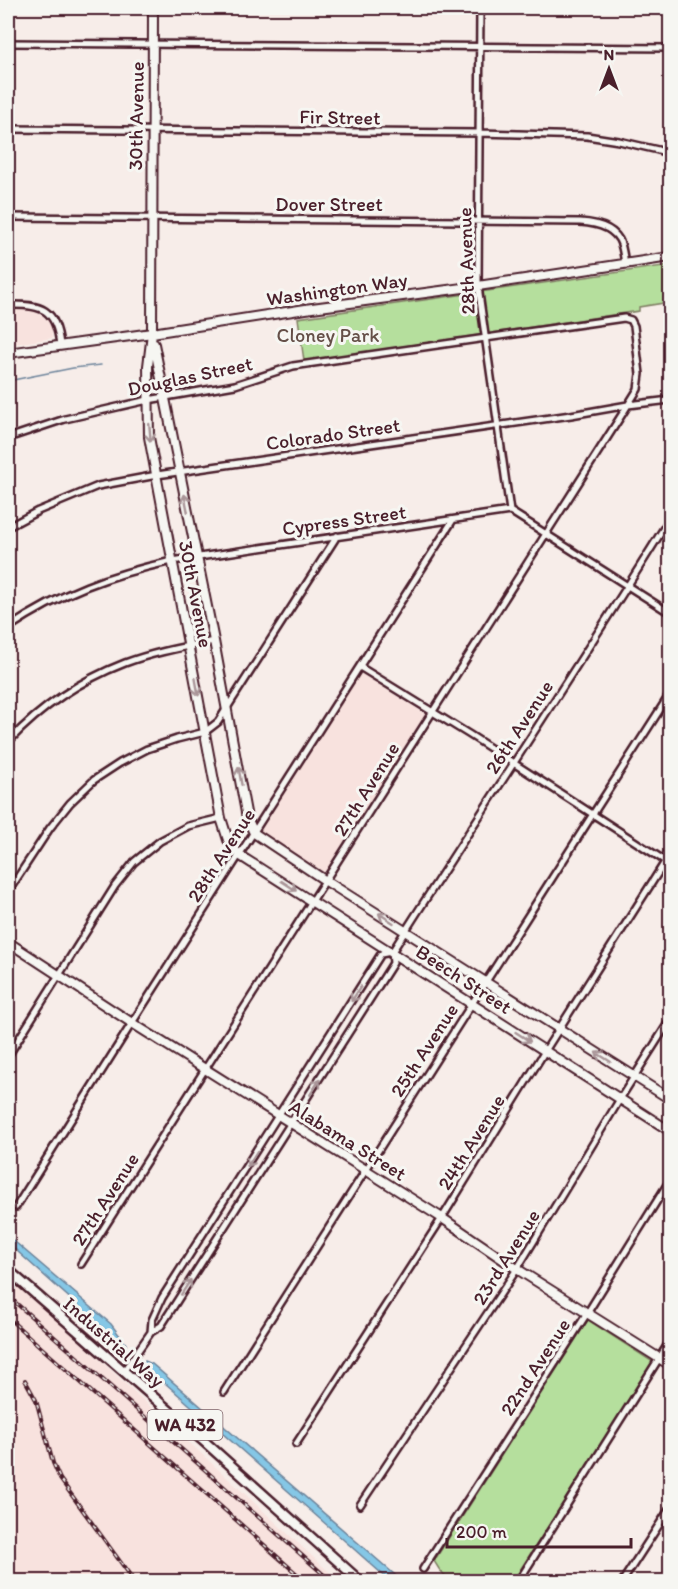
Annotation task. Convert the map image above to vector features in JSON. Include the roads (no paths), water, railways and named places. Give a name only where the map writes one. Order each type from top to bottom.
[{"type":"main road","name":"Industrial Way","points":[[8,1270],[361,1581]]},
{"type":"street","name":"30th Avenue","points":[[153,8],[152,333],[148,366],[149,437],[221,818],[228,840],[239,855]]},
{"type":"street","name":"28th Avenue","points":[[480,8],[478,286],[510,511]]},
{"type":"street","points":[[8,43],[670,48]]},
{"type":"street","name":"Fir Street","points":[[8,129],[587,136],[619,141],[670,154]]},
{"type":"street","name":"Dover Street","points":[[8,217],[580,222],[601,225],[611,231],[621,243],[625,264]]},
{"type":"street","name":"Washington Way","points":[[8,353],[670,257]]},
{"type":"street","points":[[8,304],[27,304],[53,318],[58,328],[60,345]]},
{"type":"street","name":"Douglas Street","points":[[8,438],[65,419],[148,400],[235,385],[293,366],[624,318],[631,320]]},
{"type":"street","name":"27th Avenue","points":[[81,1264],[638,389],[640,374],[634,326],[631,320]]},
{"type":"street","name":"30th Avenue","points":[[152,333],[248,818],[254,833]]},
{"type":"street","name":"Colorado Street","points":[[8,527],[38,511],[98,486],[180,471],[670,400]]},
{"type":"street","points":[[510,511],[670,613]]},
{"type":"street","name":"Cypress Street","points":[[8,628],[52,601],[85,586],[128,571],[197,556],[510,511]]},
{"type":"street","name":"26th Avenue","points":[[123,1372],[151,1332],[161,1326],[291,1124],[393,963],[392,952],[405,931],[628,587],[670,518]]},
{"type":"street","name":"28th Avenue","points":[[16,1207],[453,520]]},
{"type":"street","points":[[8,892],[50,828],[70,803],[94,780],[147,749],[205,732],[218,722],[337,536]]},
{"type":"street","points":[[8,742],[24,725],[89,679],[125,663],[214,641]]},
{"type":"street","points":[[360,667],[668,862]]},
{"type":"street","name":"25th Avenue","points":[[224,1392],[670,694]]},
{"type":"street","points":[[8,1056],[115,886],[134,862],[160,841],[188,826],[221,818]]},
{"type":"street","name":"Beech Street","points":[[254,833],[670,1100]]},
{"type":"street","name":"24th Avenue","points":[[296,1444],[559,1029],[668,862],[670,854]]},
{"type":"street","name":"Beech Street","points":[[239,855],[670,1131]]},
{"type":"street","name":"Alabama Street","points":[[8,942],[670,1365]]},
{"type":"street","name":"26th Avenue","points":[[151,1332],[152,1320],[162,1298],[381,954],[392,952]]},
{"type":"street","name":"23rd Avenue","points":[[360,1505],[517,1269],[670,1020]]},
{"type":"street","name":"22nd Avenue","points":[[423,1569],[670,1180]]},
{"type":"street","points":[[518,1581],[670,1341]]},
{"type":"street","points":[[622,1581],[670,1508]]},
{"type":"water","points":[[8,1236],[111,1324],[126,1347],[112,1341],[103,1328],[8,1243]]},
{"type":"water","points":[[143,1362],[152,1364],[402,1581],[390,1581],[165,1383],[145,1369]]},
{"type":"waterway","points":[[8,381],[101,365]]},
{"type":"railway","points":[[8,1296],[332,1582]]},
{"type":"railway","points":[[8,1318],[306,1582]]},
{"type":"railway","points":[[25,1380],[36,1400],[53,1463],[60,1479],[135,1582]]},
{"type":"park label","name":"Cloney Park","points":[[328,335]]}]
